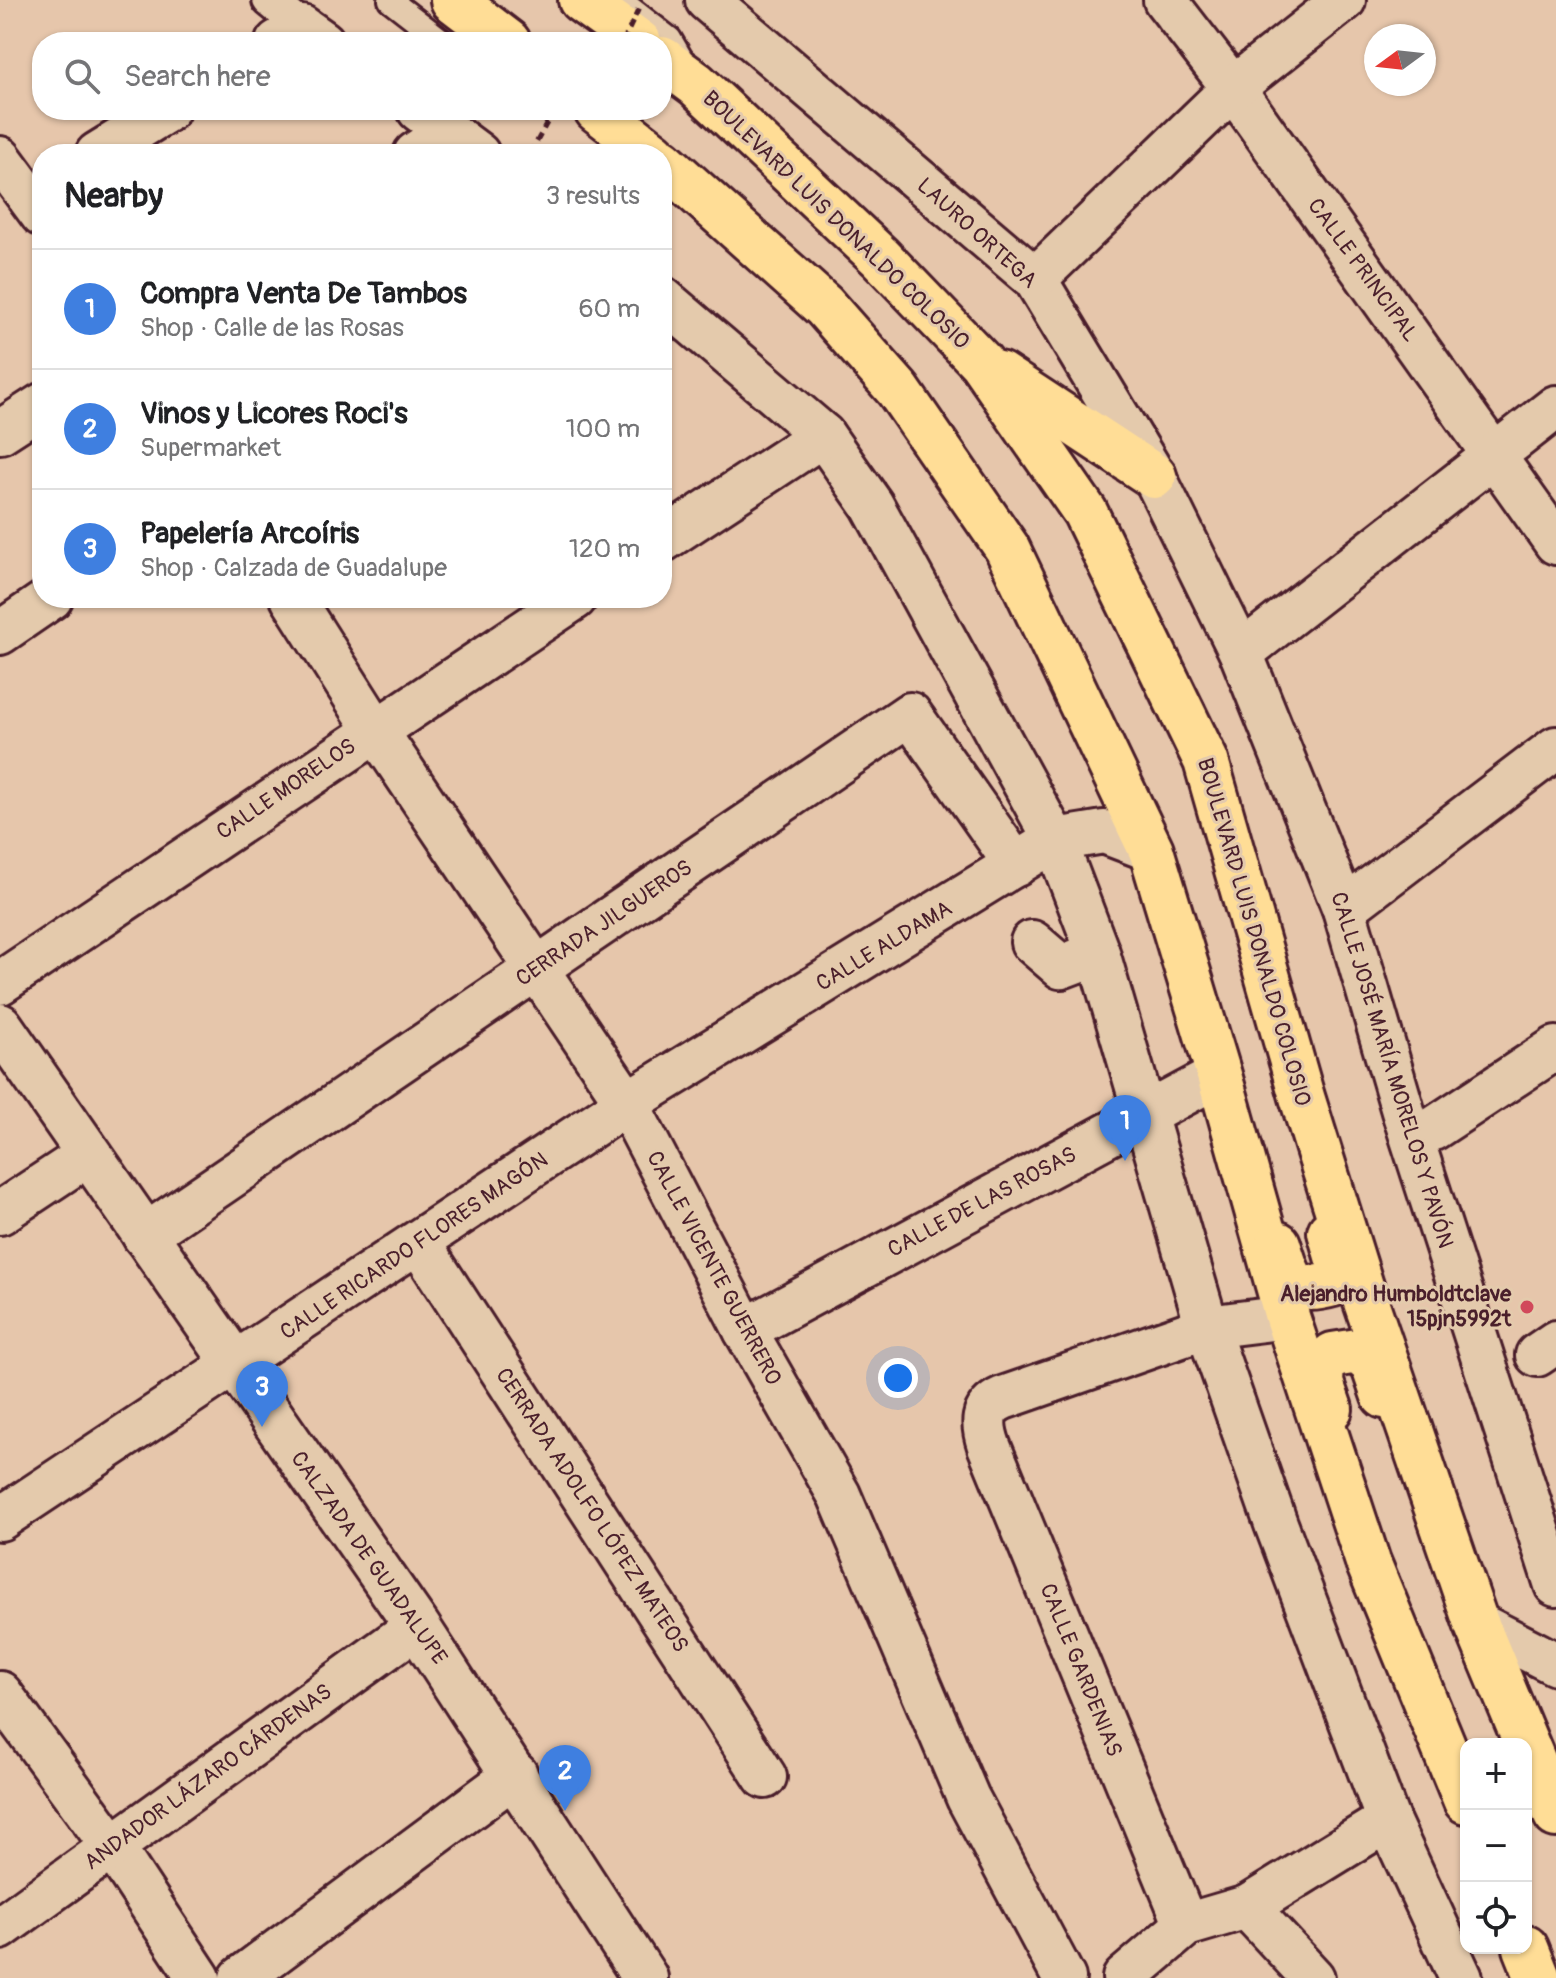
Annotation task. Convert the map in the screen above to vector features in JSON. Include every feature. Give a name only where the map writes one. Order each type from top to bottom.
[{"type":"highway","points":[[453,0],[489,32]]},
{"type":"highway","points":[[581,0],[633,15]]},
{"type":"highway","name":"BOULEVARD LUIS DONALDO COLOSIO","points":[[679,71],[880,257],[981,362],[1085,512],[1206,761],[1302,1097],[1446,1535],[1476,1623],[1555,1807]]},
{"type":"highway","points":[[610,120],[641,144]]},
{"type":"highway","points":[[672,170],[824,306],[898,390],[1007,548],[1151,850],[1287,1317],[1368,1562],[1460,1786]]},
{"type":"highway","points":[[981,362],[1154,476]]},
{"type":"highway","points":[[1232,1128],[1242,1139],[1289,1279],[1301,1288],[1333,1284],[1341,1270],[1299,1118],[1302,1097]]},
{"type":"highway","points":[[1368,1562],[1374,1537],[1321,1383],[1322,1365],[1333,1355],[1358,1351],[1373,1364],[1427,1517],[1446,1535]]},
{"type":"highway","points":[[1528,1954],[1538,1978]]},
{"type":"street","points":[[269,0],[297,32]]},
{"type":"street","name":"LAURO ORTEGA","points":[[707,0],[1035,279],[1154,476],[1241,653]]},
{"type":"street","name":"CALLE PRINCIPAL","points":[[1165,0],[1233,88],[1556,543]]},
{"type":"street","points":[[1035,279],[1233,88],[1344,0]]},
{"type":"street","points":[[113,144],[152,120]]},
{"type":"street","points":[[0,158],[28,204]]},
{"type":"street","points":[[672,307],[823,435],[872,505],[1055,840],[1098,953],[1207,1327],[1276,1524],[1388,1820],[1461,1978]]},
{"type":"street","points":[[1241,653],[1556,407]]},
{"type":"street","points":[[0,432],[32,411]]},
{"type":"street","points":[[672,534],[823,435]]},
{"type":"street","points":[[0,633],[36,608]]},
{"type":"street","name":"CALLE VICENTE GUERRERO","points":[[298,608],[375,729],[627,1103],[745,1330],[839,1495],[968,1798],[1064,1978]]},
{"type":"street","name":"CALLE MORELOS","points":[[0,983],[560,608]]},
{"type":"street","name":"CALLE JOSÉ MARÍA MORELOS Y PAVÓN","points":[[1241,653],[1344,909],[1403,1111],[1556,1585]]},
{"type":"street","name":"CERRADA JILGUEROS","points":[[144,1236],[910,714],[1016,865]]},
{"type":"street","points":[[1344,909],[1556,748]]},
{"type":"street","name":"CALLE ALDAMA","points":[[627,1103],[1055,840],[1104,832],[1151,850]]},
{"type":"street","points":[[1032,942],[1061,967],[1098,953]]},
{"type":"street","name":"CALZADA DE GUADALUPE","points":[[0,1026],[417,1626],[516,1774],[645,1978]]},
{"type":"street","points":[[1433,1129],[1556,1048]]},
{"type":"street","name":"CALLE DE LAS ROSAS","points":[[745,1330],[1219,1075]]},
{"type":"street","name":"CALLE RICARDO FLORES MAGÓN","points":[[0,1519],[627,1103]]},
{"type":"street","points":[[0,1213],[89,1154]]},
{"type":"street","name":"CERRADA ADOLFO LÓPEZ MATEOS","points":[[419,1243],[765,1777]]},
{"type":"street","points":[[1207,1327],[1287,1317]]},
{"type":"street","name":"CALLE GARDENIAS","points":[[1186,1925],[983,1429],[984,1413],[991,1404],[1003,1398],[1207,1327]]},
{"type":"street","points":[[1476,1623],[1556,1664]]},
{"type":"street","name":"ANDADOR LÁZARO CÁRDENAS","points":[[0,1928],[417,1626]]},
{"type":"street","points":[[0,1693],[112,1846],[199,1978]]},
{"type":"street","points":[[241,1978],[516,1774]]},
{"type":"street","points":[[1124,1978],[1186,1925],[1247,1907],[1388,1820]]},
{"type":"street","points":[[1247,1907],[1313,1978]]},
{"type":"lane","points":[[390,0],[431,32]]},
{"type":"lane","points":[[633,15],[659,32]]},
{"type":"lane","points":[[672,46],[679,71]]},
{"type":"path","points":[[535,144],[549,120]]},
{"type":"place","name":"Compra Venta De Tambos","points":[[1125,1161]]},
{"type":"place","name":"Alejandro Humboldtclave 15pjn5992t","points":[[1527,1307]]},
{"type":"place","name":"Papelería Arcoíris","points":[[262,1427]]},
{"type":"place","name":"Vinos y Licores Roci's","points":[[565,1811]]}]
